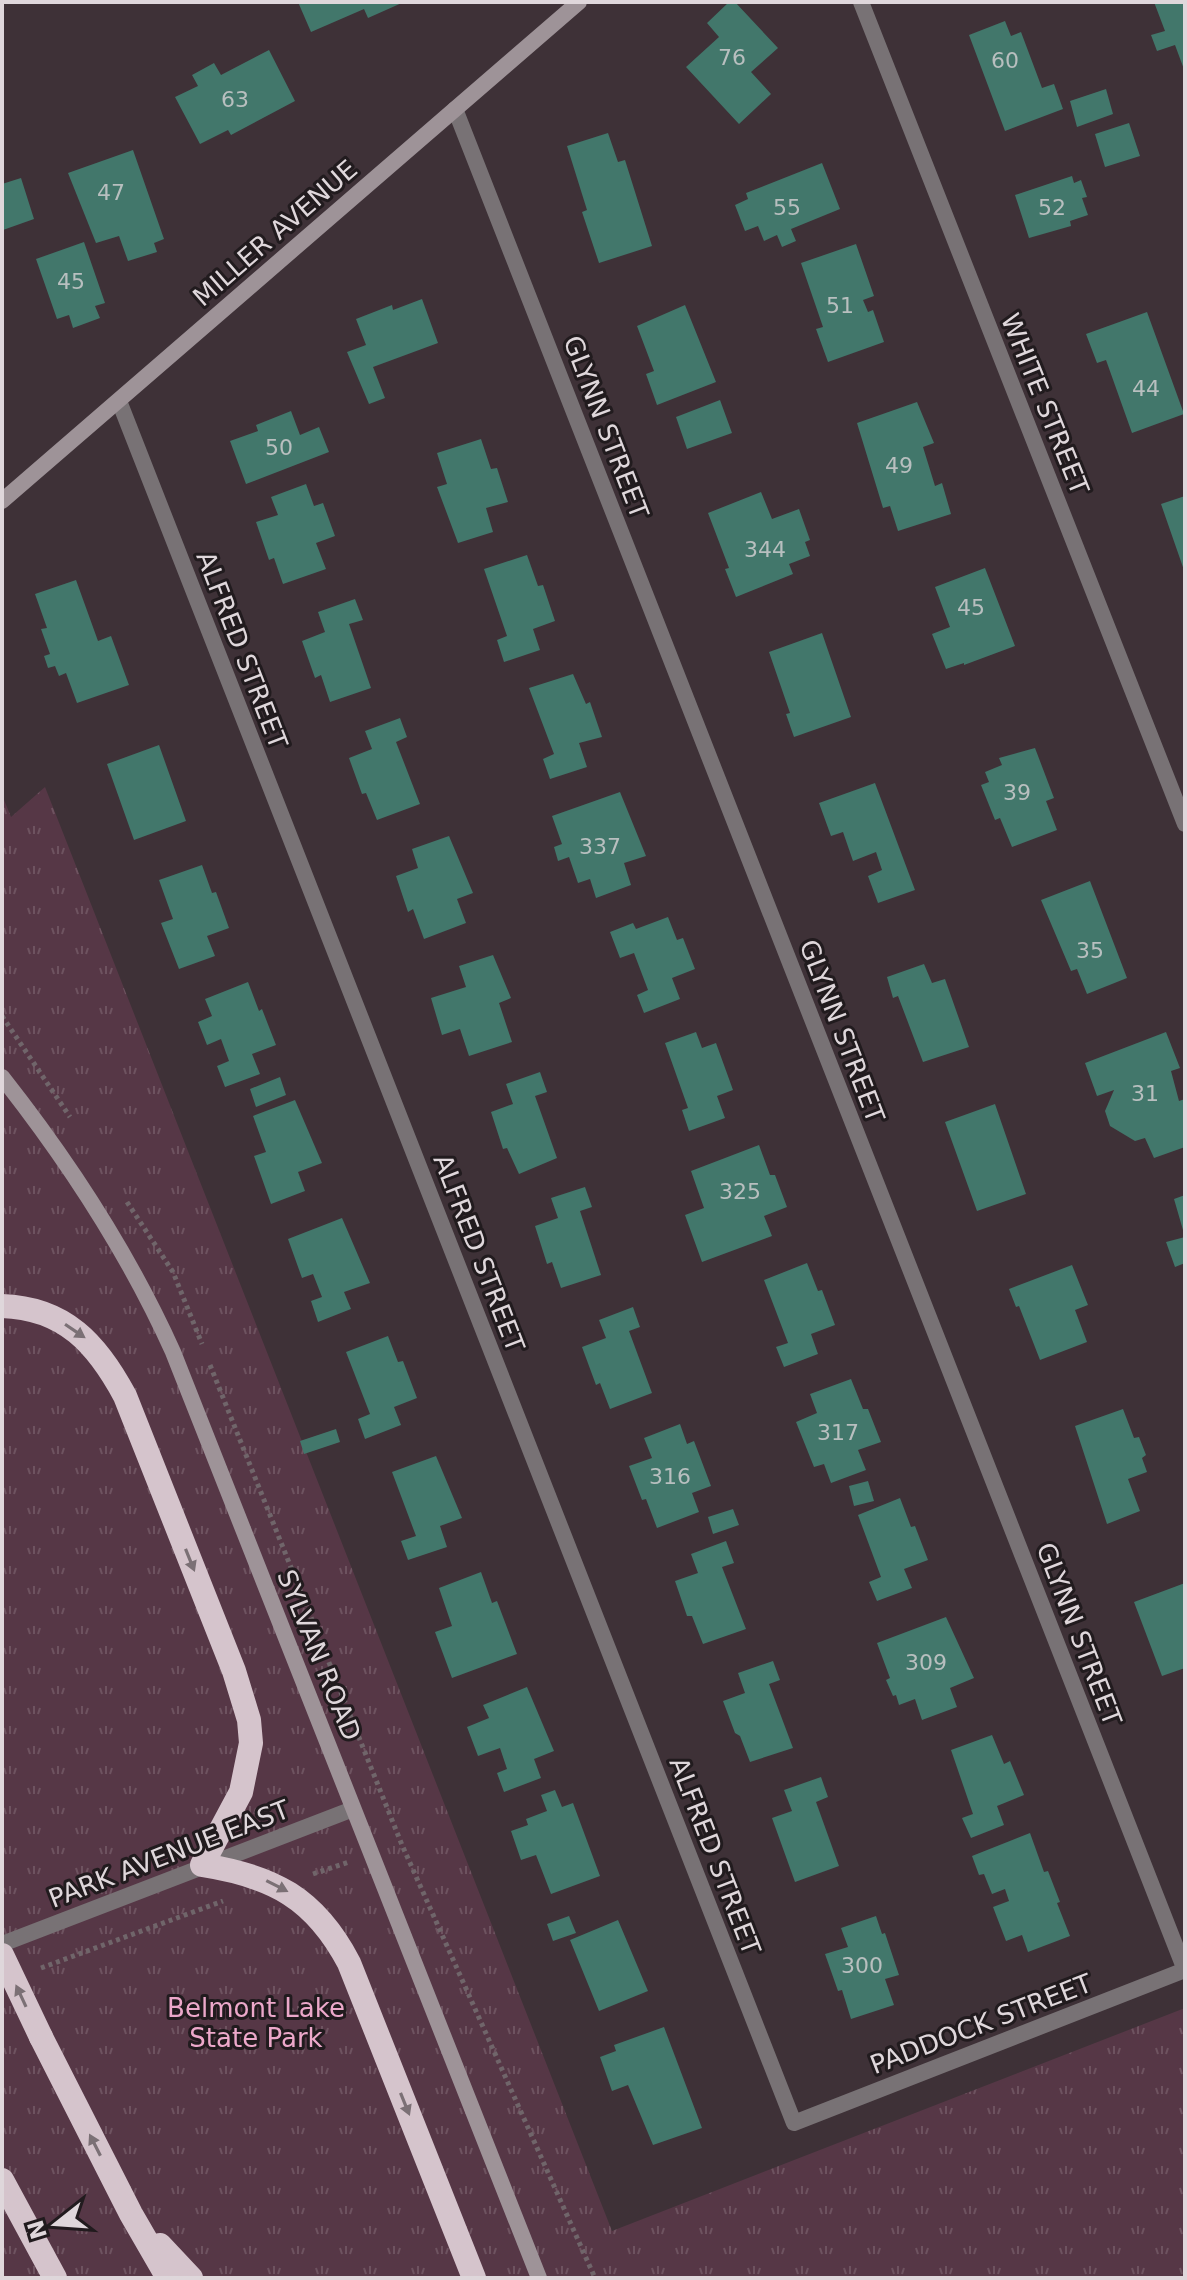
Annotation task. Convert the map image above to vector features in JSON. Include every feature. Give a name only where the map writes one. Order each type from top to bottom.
[{"type":"highway","points":[[2,1306],[33,1311],[75,1330],[90,1342],[125,1396],[238,1682],[249,1720],[251,1743],[237,1800],[202,1865],[230,1869],[280,1886],[321,1919],[336,1939],[349,1963],[474,2278]]},
{"type":"highway","points":[[2,1955],[131,2214],[168,2278]]},
{"type":"highway","points":[[2,2180],[55,2278]]},
{"type":"highway","points":[[131,2214],[191,2278]]},
{"type":"street","name":"MILLER AVENUE","points":[[2,501],[579,2]]},
{"type":"street","name":"WHITE STREET","points":[[861,2],[1185,824]]},
{"type":"street","name":"GLYNN STREET","points":[[455,109],[1185,1970]]},
{"type":"street","name":"ALFRED STREET","points":[[119,401],[794,2123]]},
{"type":"street","name":"SYLVAN ROAD","points":[[2,1077],[88,1195],[161,1325],[539,2278]]},
{"type":"street","name":"PARK AVENUE EAST","points":[[2,1944],[353,1809]]},
{"type":"street","name":"PADDOCK STREET","points":[[794,2123],[1185,1970]]},
{"type":"path","points":[[280,1886],[402,1845]]},
{"type":"path","points":[[30,1972],[228,1899]]},
{"type":"green space","name":"Belmont Lake State Park","points":[[45,787],[612,2231],[1185,2008],[1185,2278],[2,2278],[2,795],[11,817]]},
{"type":"building","points":[[298,2],[404,2],[368,18],[364,9],[311,32]]},
{"type":"building","points":[[729,2],[735,2],[778,48],[751,72],[771,94],[739,124],[686,67],[719,37],[707,23]]},
{"type":"building","points":[[1154,2],[1185,2],[1185,72],[1175,45],[1157,51],[1151,35],[1165,31]]},
{"type":"building","points":[[1005,21],[1011,36],[1021,32],[1042,88],[1054,84],[1063,109],[1005,131],[969,35]]},
{"type":"building","points":[[269,50],[295,101],[231,135],[228,130],[200,144],[175,97],[198,86],[192,75],[214,63],[221,75]]},
{"type":"building","points":[[1106,89],[1113,114],[1077,127],[1070,101]]},
{"type":"building","points":[[1129,123],[1140,156],[1105,167],[1095,134]]},
{"type":"building","points":[[608,133],[618,162],[625,160],[652,246],[599,263],[582,212],[587,210],[567,146]]},
{"type":"building","points":[[133,150],[164,239],[154,243],[157,252],[128,261],[119,236],[96,243],[68,173]]},
{"type":"building","points":[[822,163],[840,209],[791,229],[796,241],[782,247],[777,235],[764,241],[758,226],[745,231],[735,205],[748,199],[746,193]]},
{"type":"building","points":[[1072,176],[1074,183],[1081,180],[1087,197],[1082,198],[1088,215],[1070,221],[1071,226],[1029,238],[1015,195]]},
{"type":"building","points":[[21,178],[34,219],[3,230],[2,184]]},
{"type":"building","points":[[84,242],[105,303],[95,306],[100,318],[73,328],[69,315],[57,319],[36,259]]},
{"type":"building","points":[[856,244],[874,296],[863,300],[868,312],[873,310],[884,342],[828,362],[816,329],[823,327],[801,263]]},
{"type":"building","points":[[422,299],[438,343],[373,367],[385,398],[369,404],[347,352],[366,345],[356,319],[392,305],[393,310]]},
{"type":"building","points":[[685,305],[716,382],[657,405],[646,374],[654,371],[637,326]]},
{"type":"building","points":[[1147,312],[1184,414],[1132,433],[1106,360],[1097,363],[1086,334]]},
{"type":"building","points":[[720,400],[732,433],[687,449],[676,417]]},
{"type":"building","points":[[917,402],[934,443],[923,447],[935,486],[942,483],[951,514],[898,531],[890,506],[883,508],[857,423]]},
{"type":"building","points":[[291,411],[300,435],[319,427],[329,452],[246,484],[230,441],[258,431],[256,425]]},
{"type":"building","points":[[481,439],[491,469],[497,468],[508,502],[486,508],[493,532],[458,543],[437,487],[447,484],[437,453]]},
{"type":"building","points":[[306,484],[314,506],[323,503],[335,536],[316,543],[326,569],[283,584],[274,558],[269,560],[256,522],[278,515],[271,497]]},
{"type":"building","points":[[761,492],[772,519],[799,509],[810,540],[805,542],[810,556],[789,564],[793,574],[736,597],[725,569],[729,568],[708,513]]},
{"type":"building","points":[[1185,496],[1185,573],[1161,504]]},
{"type":"building","points":[[527,555],[538,586],[543,585],[555,621],[533,629],[540,650],[504,662],[497,640],[507,636],[484,569]]},
{"type":"building","points":[[985,568],[1015,646],[946,669],[932,634],[950,627],[935,587]]},
{"type":"building","points":[[76,580],[98,641],[111,636],[129,685],[77,703],[66,673],[59,676],[55,666],[48,668],[44,656],[50,654],[41,629],[47,628],[35,594]]},
{"type":"building","points":[[355,599],[363,620],[349,624],[371,688],[330,702],[321,675],[315,678],[302,641],[325,632],[318,612]]},
{"type":"building","points":[[822,633],[851,717],[794,737],[786,714],[790,713],[769,652]]},
{"type":"building","points":[[573,674],[586,704],[590,702],[602,737],[579,743],[587,767],[550,779],[543,759],[554,754],[529,688]]},
{"type":"building","points":[[400,718],[407,737],[396,742],[420,804],[377,820],[366,793],[362,794],[349,758],[372,749],[365,731]]},
{"type":"building","points":[[159,745],[186,821],[134,840],[107,764]]},
{"type":"building","points":[[1035,748],[1054,798],[1046,801],[1057,830],[1012,847],[1000,818],[995,820],[981,785],[989,782],[985,772],[1002,765],[999,758]]},
{"type":"building","points":[[875,783],[915,890],[878,903],[868,876],[882,870],[876,852],[853,861],[843,832],[831,836],[819,803]]},
{"type":"building","points":[[620,792],[646,856],[624,863],[631,885],[596,898],[590,879],[578,883],[569,857],[558,861],[554,847],[562,844],[552,816]]},
{"type":"building","points":[[449,836],[473,893],[457,899],[466,923],[424,939],[413,909],[408,912],[396,876],[418,868],[412,849]]},
{"type":"building","points":[[202,865],[229,928],[207,936],[215,956],[179,969],[161,923],[173,919],[159,880]]},
{"type":"building","points":[[1090,881],[1127,978],[1087,994],[1077,969],[1071,971],[1041,900]]},
{"type":"building","points":[[668,917],[677,940],[683,938],[695,969],[672,978],[680,999],[644,1013],[637,995],[648,990],[634,953],[620,958],[610,932],[633,923],[636,929]]},
{"type":"building","points":[[493,955],[511,998],[499,1003],[512,1042],[469,1056],[460,1029],[442,1035],[431,998],[466,987],[459,966]]},
{"type":"building","points":[[924,964],[932,983],[945,979],[969,1047],[923,1062],[898,996],[893,998],[887,977]]},
{"type":"building","points":[[248,982],[276,1045],[252,1054],[260,1074],[225,1087],[217,1066],[229,1061],[221,1039],[207,1045],[198,1022],[212,1016],[205,999]]},
{"type":"building","points":[[696,1032],[702,1048],[716,1043],[733,1090],[717,1096],[725,1118],[689,1131],[682,1110],[688,1108],[665,1043]]},
{"type":"building","points":[[1166,1032],[1180,1068],[1171,1071],[1179,1101],[1185,1099],[1185,1147],[1154,1158],[1145,1138],[1135,1141],[1110,1126],[1105,1111],[1114,1090],[1097,1096],[1085,1063]]},
{"type":"building","points":[[540,1072],[547,1092],[535,1096],[557,1158],[519,1174],[507,1148],[503,1149],[491,1112],[513,1104],[506,1084]]},
{"type":"building","points":[[280,1077],[286,1095],[256,1107],[250,1089]]},
{"type":"building","points":[[295,1100],[322,1163],[298,1172],[305,1191],[271,1204],[254,1156],[266,1152],[253,1116]]},
{"type":"building","points":[[995,1104],[1026,1194],[977,1211],[945,1122]]},
{"type":"building","points":[[759,1145],[787,1207],[764,1216],[772,1236],[702,1262],[685,1215],[704,1208],[691,1171]]},
{"type":"building","points":[[585,1187],[592,1207],[580,1211],[601,1275],[561,1288],[552,1262],[547,1264],[535,1226],[558,1218],[551,1198]]},
{"type":"building","points":[[1185,1195],[1185,1237],[1174,1199]]},
{"type":"building","points":[[342,1218],[370,1283],[344,1292],[351,1309],[318,1322],[311,1301],[322,1297],[313,1274],[302,1278],[288,1239]]},
{"type":"building","points":[[1185,1237],[1185,1263],[1175,1267],[1166,1242]]},
{"type":"building","points":[[807,1263],[818,1291],[822,1290],[835,1325],[811,1334],[818,1354],[784,1367],[776,1347],[788,1343],[764,1280]]},
{"type":"building","points":[[1072,1265],[1088,1305],[1075,1310],[1087,1342],[1040,1360],[1009,1289]]},
{"type":"building","points":[[633,1307],[640,1327],[629,1331],[652,1393],[610,1409],[600,1383],[596,1385],[582,1347],[606,1338],[599,1320]]},
{"type":"building","points":[[388,1336],[398,1362],[403,1361],[417,1398],[394,1407],[401,1425],[365,1439],[358,1419],[370,1414],[346,1352]]},
{"type":"building","points":[[851,1379],[863,1409],[868,1409],[881,1442],[858,1450],[866,1470],[831,1483],[824,1464],[814,1467],[796,1422],[817,1413],[810,1394]]},
{"type":"building","points":[[1123,1409],[1134,1438],[1139,1437],[1146,1455],[1142,1458],[1147,1472],[1128,1479],[1140,1511],[1107,1524],[1075,1426]]},
{"type":"building","points":[[680,1424],[687,1444],[694,1441],[711,1486],[692,1493],[699,1512],[657,1528],[629,1466],[652,1458],[644,1438]]},
{"type":"building","points":[[336,1429],[340,1442],[304,1454],[300,1441]]},
{"type":"building","points":[[436,1456],[462,1518],[440,1526],[447,1547],[408,1560],[401,1541],[416,1536],[392,1472]]},
{"type":"building","points":[[868,1481],[874,1501],[854,1506],[849,1486]]},
{"type":"building","points":[[900,1498],[928,1560],[904,1569],[912,1588],[877,1601],[869,1582],[881,1577],[858,1515]]},
{"type":"building","points":[[733,1509],[739,1525],[713,1534],[708,1517]]},
{"type":"building","points":[[726,1541],[734,1563],[722,1567],[746,1629],[703,1644],[692,1616],[687,1616],[675,1581],[698,1573],[691,1554]]},
{"type":"building","points":[[481,1572],[492,1603],[497,1601],[517,1654],[452,1678],[435,1632],[452,1626],[439,1588]]},
{"type":"building","points":[[1185,1583],[1185,1668],[1162,1676],[1134,1602]]},
{"type":"building","points":[[946,1617],[974,1678],[950,1688],[957,1707],[922,1720],[915,1699],[899,1705],[896,1695],[893,1696],[877,1643]]},
{"type":"building","points":[[773,1661],[780,1680],[769,1684],[793,1748],[750,1762],[723,1701],[745,1693],[738,1673]]},
{"type":"building","points":[[527,1687],[554,1751],[534,1759],[541,1778],[504,1792],[497,1773],[507,1769],[500,1748],[478,1756],[467,1727],[489,1718],[483,1705]]},
{"type":"building","points":[[992,1735],[1004,1764],[1010,1761],[1024,1795],[997,1806],[1004,1825],[971,1838],[962,1818],[973,1814],[951,1750]]},
{"type":"building","points":[[821,1777],[828,1797],[816,1802],[839,1866],[795,1882],[772,1818],[792,1811],[784,1790]]},
{"type":"building","points":[[555,1790],[562,1807],[573,1803],[600,1876],[551,1894],[536,1855],[521,1860],[511,1831],[528,1825],[526,1819],[547,1811],[541,1795]]},
{"type":"building","points":[[1030,1833],[1044,1872],[1048,1871],[1070,1936],[1028,1952],[1022,1935],[1006,1941],[993,1907],[1009,1901],[1005,1889],[992,1894],[984,1874],[979,1875],[972,1856]]},
{"type":"building","points":[[569,1916],[576,1933],[553,1941],[547,1924]]},
{"type":"building","points":[[876,1916],[899,1975],[885,1979],[894,2005],[851,2019],[842,1990],[838,1991],[825,1954],[848,1947],[841,1928]]},
{"type":"building","points":[[618,1920],[648,1991],[599,2011],[570,1940]]},
{"type":"building","points":[[664,2027],[702,2128],[653,2145],[628,2085],[612,2091],[600,2057],[616,2051],[614,2045]]}]
